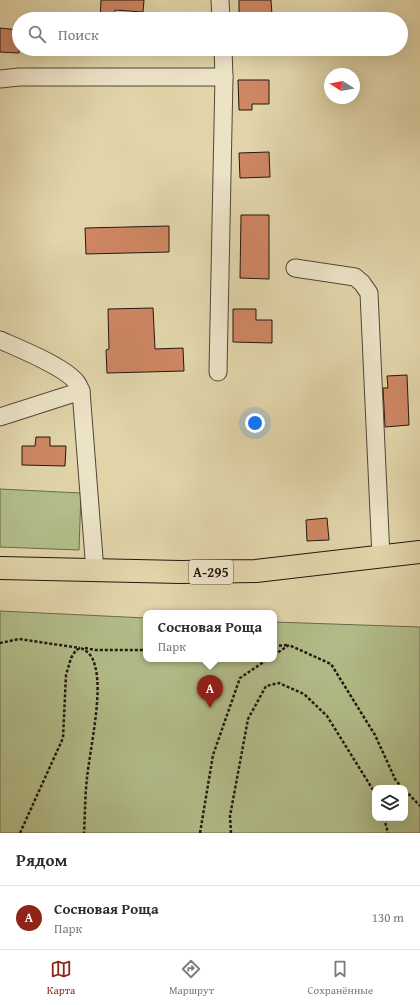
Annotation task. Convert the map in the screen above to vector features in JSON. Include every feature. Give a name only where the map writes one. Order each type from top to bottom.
[{"type":"main road","name":"А-295","points":[[0,568],[95,571],[256,571],[420,552]]},
{"type":"street","points":[[220,0],[221,12]]},
{"type":"street","points":[[218,372],[223,56]]},
{"type":"street","points":[[0,79],[19,77],[224,77]]},
{"type":"street","points":[[295,268],[355,277],[362,283],[369,293],[382,557]]},
{"type":"street","points":[[0,340],[41,359],[68,374],[76,382],[81,392],[95,571]]},
{"type":"street","points":[[0,416],[81,392]]},
{"type":"path","points":[[0,643],[18,639],[95,650],[143,650]]},
{"type":"path","points":[[277,653],[288,645]]},
{"type":"path","points":[[277,646],[288,645],[331,664],[374,735],[396,781],[400,785]]},
{"type":"path","points":[[20,833],[63,738],[66,675],[71,658],[76,650],[81,648],[88,651],[92,657],[96,667],[97,680],[97,700],[86,780],[84,833]]},
{"type":"path","points":[[200,833],[213,756],[240,678],[264,662]]},
{"type":"path","points":[[231,833],[230,816],[248,719],[266,686],[279,683],[304,694],[327,716],[372,788]]},
{"type":"path","points":[[408,793],[420,806]]},
{"type":"path","points":[[385,821],[388,833]]},
{"type":"green space","points":[[0,489],[81,493],[79,550],[0,547]]},
{"type":"green space","points":[[0,611],[143,618],[143,662],[277,662],[277,622],[420,627],[420,833],[0,833]]},
{"type":"building","points":[[101,0],[144,0],[143,12],[115,10],[115,12],[100,12]]},
{"type":"building","points":[[239,0],[271,0],[272,12],[239,12]]},
{"type":"building","points":[[0,28],[12,29],[12,53],[0,52]]},
{"type":"building","points":[[238,80],[269,80],[269,104],[252,104],[252,110],[239,110]]},
{"type":"building","points":[[269,152],[270,177],[240,178],[239,153]]},
{"type":"building","points":[[241,215],[269,215],[269,279],[240,278]]},
{"type":"building","points":[[169,226],[169,252],[86,254],[85,228]]},
{"type":"building","points":[[153,308],[155,349],[183,348],[184,371],[107,373],[106,350],[109,349],[108,309]]},
{"type":"building","points":[[233,309],[256,309],[256,320],[272,320],[272,343],[233,342]]},
{"type":"building","points":[[407,375],[409,425],[385,427],[383,388],[388,388],[387,376]]},
{"type":"building","points":[[36,437],[50,437],[50,446],[66,446],[65,466],[22,465],[22,446],[35,446]]},
{"type":"building","points":[[327,518],[329,540],[307,541],[306,520]]},
{"type":"place","name":"Сосновая Роща","points":[[210,708]]}]
